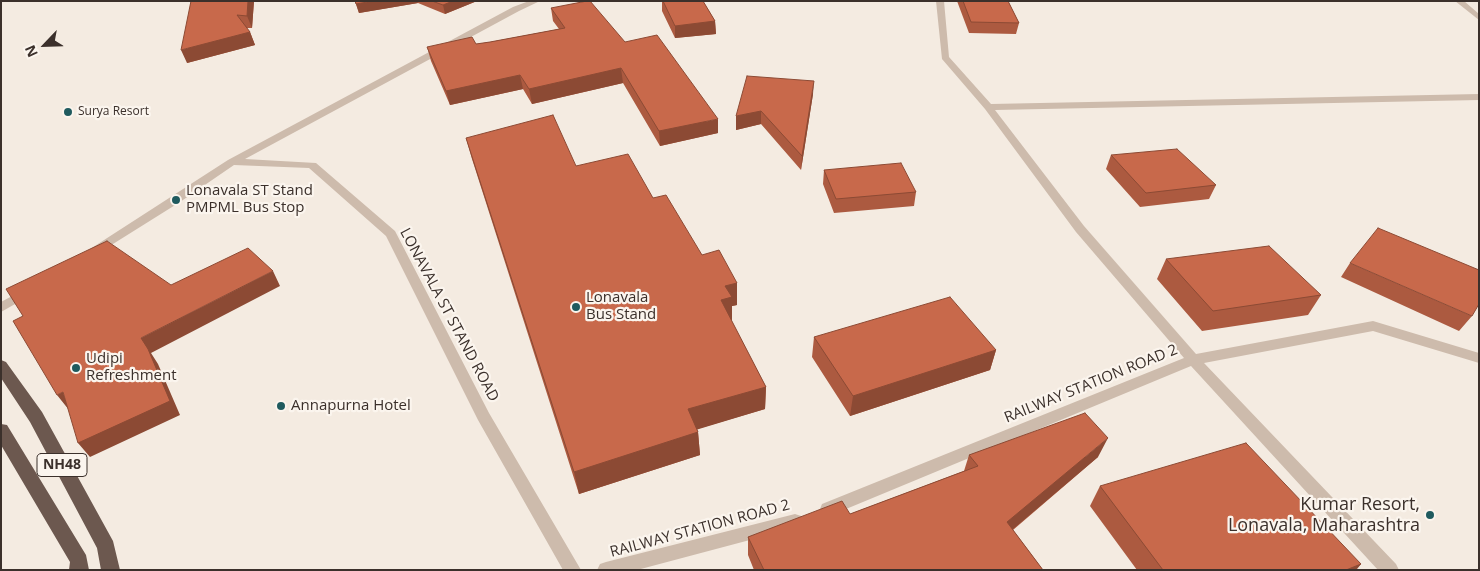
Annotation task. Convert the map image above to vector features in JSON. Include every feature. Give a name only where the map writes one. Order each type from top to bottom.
[{"type":"highway","name":"NH48","points":[[1,366],[36,417],[97,530],[106,547],[111,570]]},
{"type":"highway","name":"NH48","points":[[1,430],[79,562],[79,570]]},
{"type":"street","points":[[84,256],[176,200],[232,162],[516,9],[536,1]]},
{"type":"street","name":"RAILWAY STATION ROAD 2","points":[[606,570],[809,516],[1192,360],[1080,229],[988,107],[945,57],[940,1]]},
{"type":"street","points":[[1459,1],[1479,18]]},
{"type":"street","points":[[988,107],[1479,98]]},
{"type":"street","name":"LONAVALA ST STAND ROAD","points":[[232,162],[312,165],[391,234],[483,416],[572,570]]},
{"type":"street","points":[[1,308],[34,287]]},
{"type":"street","points":[[1192,360],[1373,326],[1479,358]]},
{"type":"street","points":[[1192,360],[1390,570]]},
{"type":"building","points":[[191,1],[248,1],[247,16],[237,15],[250,32],[181,50]]},
{"type":"building","points":[[355,1],[373,1],[356,4]]},
{"type":"building","points":[[432,1],[453,1],[443,5]]},
{"type":"building","points":[[590,1],[625,42],[657,35],[718,119],[659,131],[621,68],[529,89],[520,75],[446,91],[427,47],[472,37],[476,44],[565,28],[551,8]]},
{"type":"building","points":[[663,1],[703,1],[715,21],[675,26]]},
{"type":"building","points":[[963,1],[1008,1],[1019,23],[971,22]]},
{"type":"building","points":[[747,76],[814,81],[802,156],[761,111],[736,116]]},
{"type":"building","points":[[553,115],[576,166],[628,154],[653,198],[666,195],[702,255],[719,250],[737,283],[725,286],[732,297],[721,300],[766,387],[688,409],[698,432],[574,472],[466,138]]},
{"type":"building","points":[[1177,149],[1216,185],[1146,193],[1111,155]]},
{"type":"building","points":[[901,163],[916,192],[836,199],[824,170]]},
{"type":"building","points":[[1378,228],[1479,270],[1479,304],[1472,316],[1350,263]]},
{"type":"building","points":[[107,241],[171,285],[248,248],[273,271],[141,338],[148,349],[170,401],[78,443],[63,392],[57,395],[13,321],[23,316],[6,289]]},
{"type":"building","points":[[1269,246],[1321,295],[1213,311],[1166,259]]},
{"type":"building","points":[[950,297],[996,350],[853,396],[814,337]]},
{"type":"building","points":[[1085,413],[1108,438],[1007,522],[1043,570],[764,570],[748,537],[842,501],[850,514],[978,466],[969,455]]},
{"type":"building","points":[[1246,443],[1361,564],[1346,570],[1163,570],[1100,486]]},
{"type":"place","name":"Surya Resort","points":[[68,112]]},
{"type":"place","name":"Lonavala ST Stand PMPML Bus Stop","points":[[176,200]]},
{"type":"place","name":"Lonavala Bus Stand","points":[[576,307]]},
{"type":"place","name":"Udipi Refreshment","points":[[76,368]]},
{"type":"place","name":"Annapurna Hotel","points":[[281,406]]},
{"type":"place","name":"Kumar Resort, Lonavala, Maharashtra","points":[[1430,515]]}]
